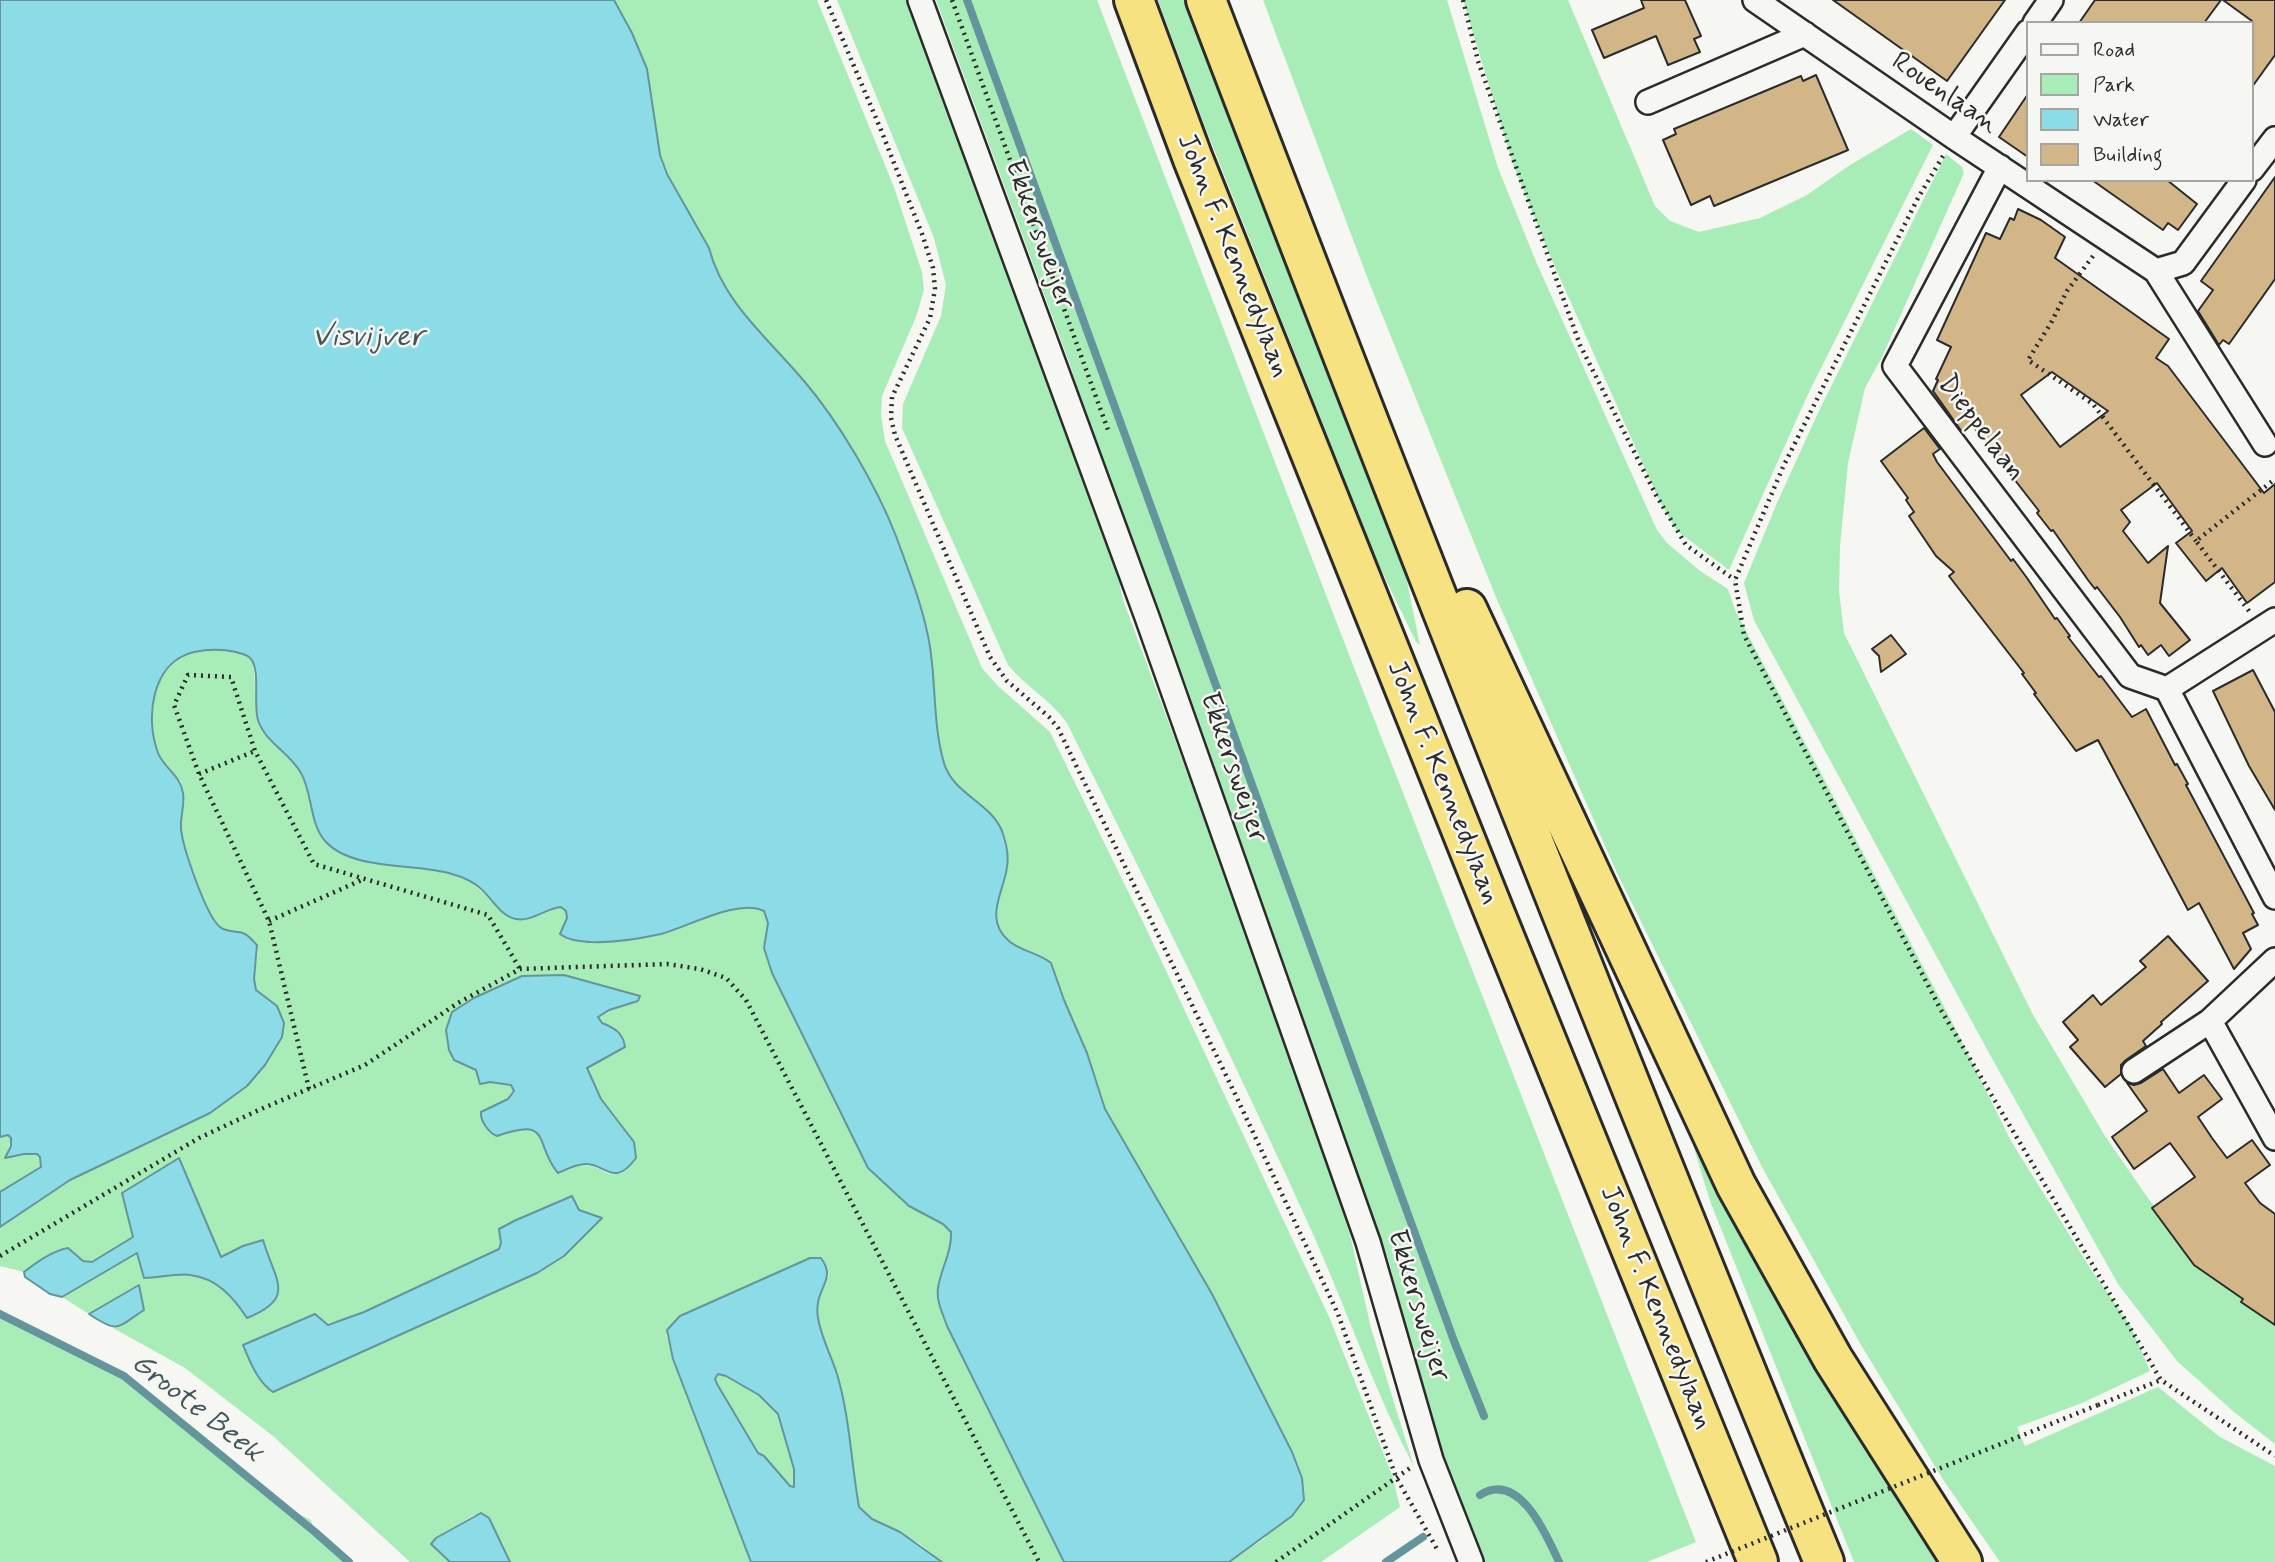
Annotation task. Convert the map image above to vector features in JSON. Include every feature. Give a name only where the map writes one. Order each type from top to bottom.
[{"type":"highway","name":"John F. Kennedylaan","points":[[1134,0],[1193,159],[1459,825],[1759,1562]]},
{"type":"highway","points":[[1206,0],[1570,936],[1824,1562]]},
{"type":"highway","points":[[1311,275],[1736,1185],[1833,1359],[1962,1562]]},
{"type":"street","name":"Ekkersweijer","points":[[920,0],[1147,617],[1368,1242],[1431,1460],[1471,1562]]},
{"type":"street","name":"Rouenlaan","points":[[1755,0],[2156,271],[2265,444]]},
{"type":"street","points":[[2036,21],[2051,0]]},
{"type":"street","points":[[1648,102],[1805,34]]},
{"type":"street","points":[[1954,137],[2026,35]]},
{"type":"street","points":[[2254,166],[2275,139]]},
{"type":"street","name":"Dieppelaan","points":[[2000,167],[1895,366],[2130,676],[2167,689]]},
{"type":"street","points":[[2156,271],[2183,263],[2243,182]]},
{"type":"street","points":[[2268,624],[2167,689],[2275,897]]},
{"type":"street","points":[[2134,1071],[2210,1021],[2275,960]]},
{"type":"street","points":[[2210,1021],[2275,1138]]},
{"type":"path","points":[[826,0],[881,130],[933,268],[935,289],[930,318],[892,397],[891,418],[895,435],[990,657],[1007,681],[1058,728],[1338,1314],[1396,1478],[1438,1550]]},
{"type":"path","points":[[1463,0],[1478,61],[1580,345],[1656,495],[1686,545],[1735,580]]},
{"type":"path","points":[[1954,137],[1918,198],[1783,467],[1735,580],[1744,635],[1941,1010],[2161,1380],[2275,1456]]},
{"type":"path","points":[[2106,238],[2067,291],[2028,360],[2092,404],[2196,541],[2268,624]]},
{"type":"path","points":[[2196,541],[2275,479]]},
{"type":"path","points":[[309,1088],[269,921],[199,774],[174,705],[188,675],[231,677],[255,751],[314,864],[488,915],[520,969]]},
{"type":"path","points":[[199,774],[255,751]]},
{"type":"path","points":[[269,921],[365,879]]},
{"type":"path","points":[[0,1256],[199,1138],[365,1065],[458,1003],[520,969],[667,964],[701,969],[726,978],[746,1000],[1039,1562]]},
{"type":"path","points":[[1706,1562],[2161,1380]]},
{"type":"path","points":[[1276,1562],[1396,1478]]},
{"type":"green space","points":[[614,0],[817,0],[894,187],[922,272],[924,290],[916,317],[882,396],[881,415],[885,441],[982,668],[998,686],[1050,732],[1144,924],[1330,1319],[1392,1475],[1400,1507],[1321,1562],[1229,1562],[1265,1538],[1302,1478],[1292,1452],[1212,1294],[1105,1109],[1087,1053],[1051,963],[1013,944],[1001,933],[996,915],[1008,862],[1005,840],[996,821],[955,783],[944,763],[938,735],[932,661],[924,619],[888,516],[867,475],[830,415],[749,319],[725,286],[709,248],[667,174],[660,155],[647,69]]},
{"type":"green space","points":[[837,0],[909,0],[1119,581],[1123,600],[1307,1095],[1350,1235],[1371,1328],[1414,1467],[1283,1169],[1130,850],[1067,723],[1008,665],[902,428],[903,404],[941,316],[946,285],[934,238]]},
{"type":"green space","points":[[936,0],[1097,0],[1353,665],[1696,1542],[1647,1562],[1482,1562],[1463,1515],[1429,1412],[1389,1262],[1183,677],[1100,459],[1069,362]]},
{"type":"green space","points":[[1158,0],[1189,0],[1400,548],[1420,645],[1416,642],[1378,563],[1204,124]]},
{"type":"green space","points":[[1263,0],[1447,0],[1498,168],[1537,264],[1657,530],[1667,543],[1700,571],[1728,589],[1736,612],[1949,1016],[2011,1141],[2090,1268],[2131,1327],[2150,1371],[2082,1403],[2017,1427],[2025,1446],[2158,1387],[2220,1437],[2275,1466],[2275,1562],[2000,1562],[1944,1481],[1861,1345],[1762,1167],[1617,873],[1498,602],[1369,282]]},
{"type":"green space","points":[[1463,0],[1568,0],[1655,206],[1670,221],[1699,232],[1760,218],[1807,195],[1850,165],[1911,129],[1933,145],[1809,392],[1729,570],[1676,530],[1659,500],[1551,258],[1513,164]]},
{"type":"green space","points":[[1946,154],[1962,167],[1964,173],[1882,357],[1865,388],[1848,463],[1840,546],[1839,591],[1844,633],[2032,1013],[2105,1136],[2150,1201],[2200,1260],[2275,1320],[2275,1444],[2177,1361],[2118,1284],[1754,620],[1744,583],[1817,415]]},
{"type":"green space","points":[[224,649],[249,656],[253,662],[258,719],[263,732],[299,770],[311,797],[318,831],[465,878],[503,910],[521,918],[534,917],[561,907],[566,911],[567,918],[608,943],[663,933],[727,910],[753,908],[764,911],[768,923],[764,948],[772,973],[868,1168],[909,1206],[943,1224],[951,1232],[950,1246],[938,1288],[942,1312],[1064,1562],[942,1562],[920,1544],[872,1519],[859,1507],[842,1394],[816,1314],[818,1297],[829,1275],[810,1258],[699,1307],[666,1334],[673,1359],[751,1562],[510,1562],[502,1542],[474,1515],[436,1538],[431,1544],[450,1562],[410,1562],[273,1436],[185,1368],[113,1328],[120,1326],[134,1287],[89,1314],[62,1297],[138,1253],[144,1278],[185,1275],[208,1280],[230,1296],[247,1318],[277,1280],[271,1265],[243,1246],[221,1258],[179,1158],[122,1193],[133,1237],[93,1262],[83,1261],[68,1248],[59,1249],[24,1272],[0,1266],[0,1227],[70,1180],[210,1113],[247,1086],[265,1065],[277,1006],[256,990],[254,979],[258,950],[245,933],[222,928],[208,908],[182,837],[182,785],[159,756],[152,732],[151,718],[156,690],[169,667],[189,654]],"holes":[[[564,975],[640,996],[638,1001],[609,1010],[598,1017],[602,1023],[615,1028],[623,1038],[620,1051],[587,1068],[601,1099],[634,1142],[609,1174],[584,1165],[556,1172],[542,1140],[532,1130],[512,1131],[497,1136],[481,1112],[508,1099],[514,1091],[511,1085],[490,1082],[480,1084],[476,1070],[457,1060],[448,1046],[446,1030],[474,998],[522,976]],[[564,1198],[579,1210],[602,1218],[564,1256],[537,1273],[273,1392],[262,1381],[250,1361],[324,1323],[380,1305],[499,1249],[500,1229]]]},
{"type":"green space","points":[[1684,1115],[1837,1398],[1937,1562],[1854,1562],[1710,1201]]},
{"type":"green space","points":[[8,1135],[11,1138],[6,1158],[37,1154],[41,1167],[0,1192],[0,1137]]},
{"type":"green space","points":[[0,1314],[124,1376],[198,1431],[291,1510],[311,1520],[315,1532],[349,1562],[0,1562]]},
{"type":"green space","points":[[718,1374],[760,1395],[778,1414],[794,1469],[794,1487],[759,1453],[717,1384],[715,1379]]},
{"type":"water","name":"Visvijver","points":[[0,0],[614,0],[647,69],[660,155],[667,174],[709,248],[725,286],[749,319],[830,415],[856,455],[888,516],[924,619],[932,661],[938,735],[944,763],[955,783],[996,821],[1005,840],[1008,862],[997,905],[997,924],[1001,933],[1013,944],[1051,963],[1087,1053],[1105,1109],[1212,1294],[1292,1452],[1302,1478],[1304,1500],[1292,1516],[1229,1562],[1064,1562],[942,1312],[938,1288],[950,1246],[951,1232],[943,1224],[909,1206],[868,1168],[772,973],[764,948],[768,923],[764,911],[741,908],[727,911],[661,934],[635,939],[579,941],[560,934],[567,918],[566,911],[561,907],[528,919],[516,919],[501,911],[477,886],[460,876],[352,858],[338,851],[321,835],[301,773],[261,728],[257,713],[253,663],[247,656],[236,652],[194,652],[168,667],[155,694],[152,724],[158,753],[182,787],[183,838],[202,896],[220,927],[245,934],[257,945],[254,979],[256,990],[277,1006],[284,1023],[282,1037],[265,1065],[247,1086],[210,1113],[70,1180],[0,1227],[0,1192],[41,1167],[37,1154],[5,1158],[11,1146],[11,1138],[8,1135],[0,1137]]},
{"type":"water","points":[[564,975],[640,996],[638,1001],[609,1010],[598,1017],[602,1023],[618,1032],[625,1047],[587,1068],[601,1099],[634,1142],[636,1158],[622,1172],[610,1172],[586,1164],[558,1173],[535,1131],[527,1129],[497,1136],[494,1134],[484,1123],[481,1112],[508,1099],[514,1091],[511,1085],[490,1082],[480,1084],[476,1070],[454,1060],[449,1050],[446,1030],[452,1012],[474,998],[522,976]]},
{"type":"water","points":[[179,1158],[221,1257],[263,1240],[278,1287],[272,1303],[263,1311],[247,1318],[230,1296],[216,1284],[200,1277],[185,1275],[144,1278],[137,1253],[62,1297],[50,1294],[25,1277],[24,1272],[56,1252],[68,1248],[83,1261],[92,1262],[133,1237],[122,1193]]},
{"type":"water","points":[[572,1196],[579,1210],[602,1218],[564,1256],[537,1273],[273,1392],[255,1371],[243,1345],[315,1314],[328,1325],[364,1312],[499,1249],[499,1229]]},
{"type":"water","points":[[810,1258],[821,1258],[827,1273],[817,1308],[818,1318],[841,1391],[859,1507],[872,1519],[900,1532],[942,1562],[751,1562],[673,1359],[667,1330],[680,1316]],"holes":[[[718,1374],[759,1395],[778,1414],[794,1469],[794,1487],[758,1453],[715,1379]]]},
{"type":"water","points":[[139,1285],[144,1310],[122,1324],[112,1326],[89,1314]]},
{"type":"water","points":[[481,1513],[489,1518],[510,1562],[450,1562],[431,1544],[436,1538]]},
{"type":"building","points":[[1641,0],[1685,0],[1701,36],[1694,39],[1700,52],[1668,65],[1656,36],[1604,58],[1592,30],[1644,8]]},
{"type":"building","points":[[1833,0],[2005,0],[1947,81]]},
{"type":"building","points":[[2095,0],[2221,0],[2205,21],[2080,21]]},
{"type":"building","points":[[2223,0],[2275,0],[2275,55],[2254,84],[2254,21]]},
{"type":"building","points":[[1816,75],[1848,150],[1714,206],[1710,196],[1691,205],[1663,140],[1676,134],[1674,129],[1801,76],[1803,81]]},
{"type":"building","points":[[2026,97],[2026,156],[1999,137]]},
{"type":"building","points":[[2275,177],[2275,279],[2229,344],[2223,340],[2219,345],[2198,311],[2213,290],[2201,281]]},
{"type":"building","points":[[2095,182],[2170,182],[2197,204],[2178,230],[2168,223],[2163,230]]},
{"type":"building","points":[[2018,209],[2041,220],[2065,237],[2055,258],[2169,339],[2156,358],[2168,366],[2264,493],[2275,484],[2275,582],[2247,603],[2222,568],[2206,581],[2176,543],[2192,531],[2157,483],[2121,510],[2130,522],[2123,531],[2148,563],[2168,546],[2160,603],[2190,640],[2169,656],[2161,645],[2148,655],[2141,645],[2139,647],[2120,617],[2097,587],[2095,589],[2088,580],[2053,530],[2051,531],[2037,513],[2039,511],[1972,425],[1962,432],[1933,391],[1951,347],[1937,340],[1986,233],[2000,239],[2010,218],[2014,220]],"holes":[[[2052,372],[2108,411],[2060,447],[2021,395]]]},
{"type":"building","points":[[1924,428],[1940,449],[1933,454],[1937,462],[2011,561],[2013,559],[2099,677],[2101,676],[2132,717],[2146,709],[2254,913],[2252,914],[2258,925],[2243,933],[2251,949],[2234,969],[2199,903],[2188,910],[2098,740],[2076,751],[2034,694],[2036,693],[2022,674],[2024,673],[1949,576],[1954,572],[1936,556],[1909,516],[1914,512],[1906,500],[1908,498],[1881,461]]},
{"type":"building","points":[[1891,635],[1906,654],[1881,672],[1879,656],[1872,649]]},
{"type":"building","points":[[2253,670],[2275,712],[2275,810],[2249,766],[2213,691]]},
{"type":"building","points":[[2168,936],[2208,981],[2161,1022],[2162,1024],[2143,1041],[2146,1046],[2121,1065],[2121,1074],[2105,1087],[2070,1047],[2078,1040],[2063,1022],[2093,995],[2101,1005],[2146,967],[2140,961]]},
{"type":"building","points":[[2163,1069],[2179,1093],[2204,1075],[2222,1099],[2198,1117],[2227,1158],[2252,1140],[2270,1165],[2245,1183],[2260,1203],[2275,1214],[2275,1325],[2194,1265],[2152,1208],[2195,1177],[2170,1143],[2134,1169],[2112,1137],[2147,1111],[2127,1083],[2141,1083]]},
{"type":"waterway","points":[[967,0],[1454,1341],[1484,1416]]},
{"type":"waterway","name":"Groote Beek","points":[[0,1314],[124,1376],[349,1562]]},
{"type":"waterway","name":"Groote Beek","points":[[1480,1495],[1494,1490],[1507,1491],[1519,1498],[1539,1522],[1559,1562]]},
{"type":"waterway","name":"Groote Beek","points":[[1386,1562],[1423,1537]]}]
